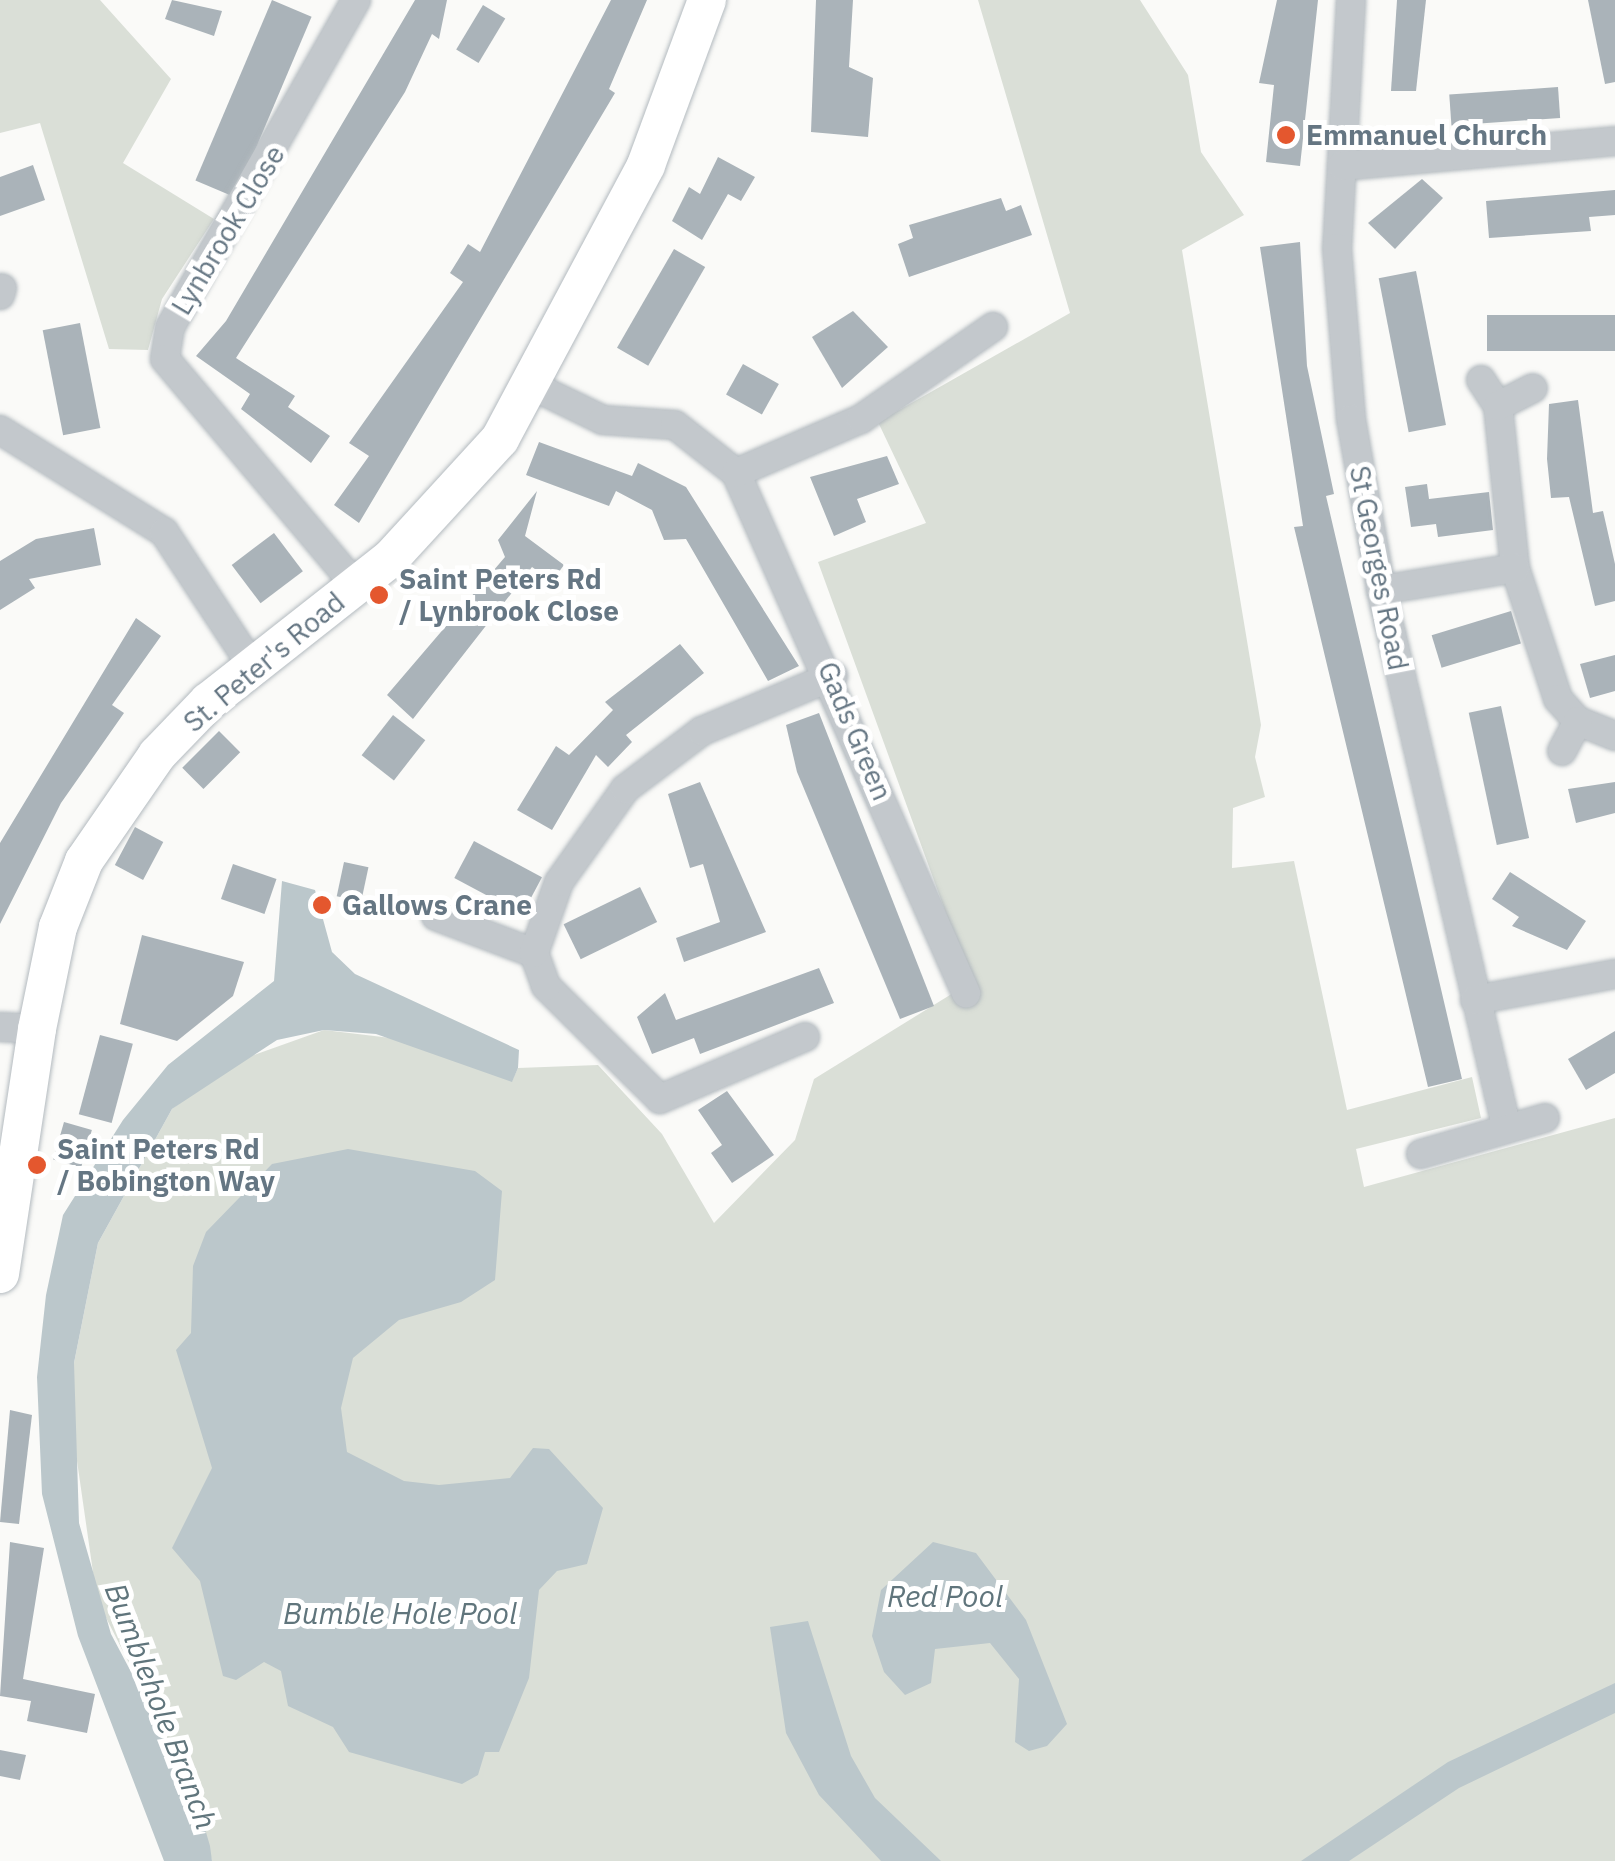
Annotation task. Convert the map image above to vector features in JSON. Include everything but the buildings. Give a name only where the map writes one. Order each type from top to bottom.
[{"type":"street","name":"Lynbrook Close","points":[[356,0],[170,327],[165,359],[356,586]]},
{"type":"street","name":"St. Peter's Road","points":[[0,1274],[18,1028],[84,860],[156,755],[252,666],[356,586],[444,511],[533,386],[646,165],[707,0]]},
{"type":"street","name":"St Georges Road","points":[[1351,0],[1337,248],[1351,420],[1381,590],[1506,1124]]},
{"type":"street","points":[[1342,166],[1615,141]]},
{"type":"street","points":[[736,473],[860,419],[993,328]]},
{"type":"street","points":[[1481,380],[1498,406],[1515,568],[1558,699],[1578,721],[1615,736]]},
{"type":"street","name":"Gads Green","points":[[533,386],[603,420],[675,425],[736,473],[833,676],[966,993]]},
{"type":"street","points":[[1498,406],[1533,388]]},
{"type":"street","points":[[0,430],[164,532],[252,666]]},
{"type":"street","points":[[1381,590],[1515,568]]},
{"type":"street","points":[[806,1036],[660,1098],[546,986],[534,954],[559,882],[625,789],[702,732],[833,676]]},
{"type":"street","points":[[1562,751],[1578,721]]},
{"type":"street","points":[[436,916],[534,954]]},
{"type":"street","points":[[1475,1000],[1615,974]]},
{"type":"street","points":[[1421,1154],[1506,1124],[1546,1118]]},
{"type":"shaded area","points":[[0,0],[100,0],[171,79],[123,163],[214,219],[162,299],[148,350],[109,349],[40,123],[0,133]]},
{"type":"shaded area","points":[[978,0],[1140,0],[1188,75],[1201,152],[1244,215],[1182,250],[1261,725],[1255,757],[1265,797],[1233,808],[1232,868],[1294,861],[1347,1110],[1472,1077],[1481,1118],[1356,1149],[1364,1187],[1615,1118],[1615,1861],[212,1861],[194,1791],[97,1600],[74,1440],[74,1363],[98,1243],[172,1109],[237,1061],[324,1030],[416,1041],[512,1081],[518,1068],[598,1065],[662,1134],[714,1223],[795,1140],[814,1079],[971,982],[818,562],[926,523],[878,422],[1070,313]]},
{"type":"water","points":[[282,881],[315,890],[332,952],[355,974],[519,1050],[518,1068],[512,1082],[376,1034],[324,1030],[277,1040],[172,1109],[98,1243],[74,1363],[79,1523],[111,1634],[194,1791],[210,1846],[212,1861],[164,1861],[78,1636],[42,1494],[37,1377],[46,1295],[63,1215],[123,1120],[168,1065],[274,981]]},
{"type":"water","name":"Bumble Hole Pool","points":[[348,1149],[475,1171],[502,1191],[495,1280],[461,1302],[399,1320],[353,1358],[341,1408],[347,1452],[404,1481],[439,1485],[510,1478],[533,1448],[549,1449],[603,1508],[587,1564],[557,1571],[539,1590],[529,1678],[499,1752],[485,1752],[478,1775],[462,1784],[349,1752],[333,1727],[288,1706],[281,1671],[264,1662],[236,1680],[223,1676],[200,1581],[172,1548],[212,1468],[176,1350],[191,1333],[193,1266],[206,1232],[272,1164]]},
{"type":"water","name":"Red Pool","points":[[933,1542],[976,1553],[1026,1620],[1067,1724],[1047,1746],[1029,1751],[1015,1742],[1019,1679],[990,1643],[935,1649],[931,1683],[905,1695],[884,1672],[872,1636],[881,1590]]},
{"type":"water","points":[[808,1621],[851,1756],[875,1798],[941,1861],[881,1861],[819,1795],[786,1733],[770,1627]]},
{"type":"water","points":[[1615,1683],[1615,1713],[1459,1788],[1349,1861],[1301,1861],[1448,1762]]},
{"type":"place","name":"Emmanuel Church","points":[[1286,135]]},
{"type":"place","name":"Saint Peters Rd / Lynbrook Close","points":[[379,595]]},
{"type":"place","name":"Gallows Crane","points":[[322,905]]},
{"type":"place","name":"Saint Peters Rd / Bobington Way","points":[[37,1165]]},
{"type":"water label","name":"Bumblehole Branch","points":[[161,1706]]}]
